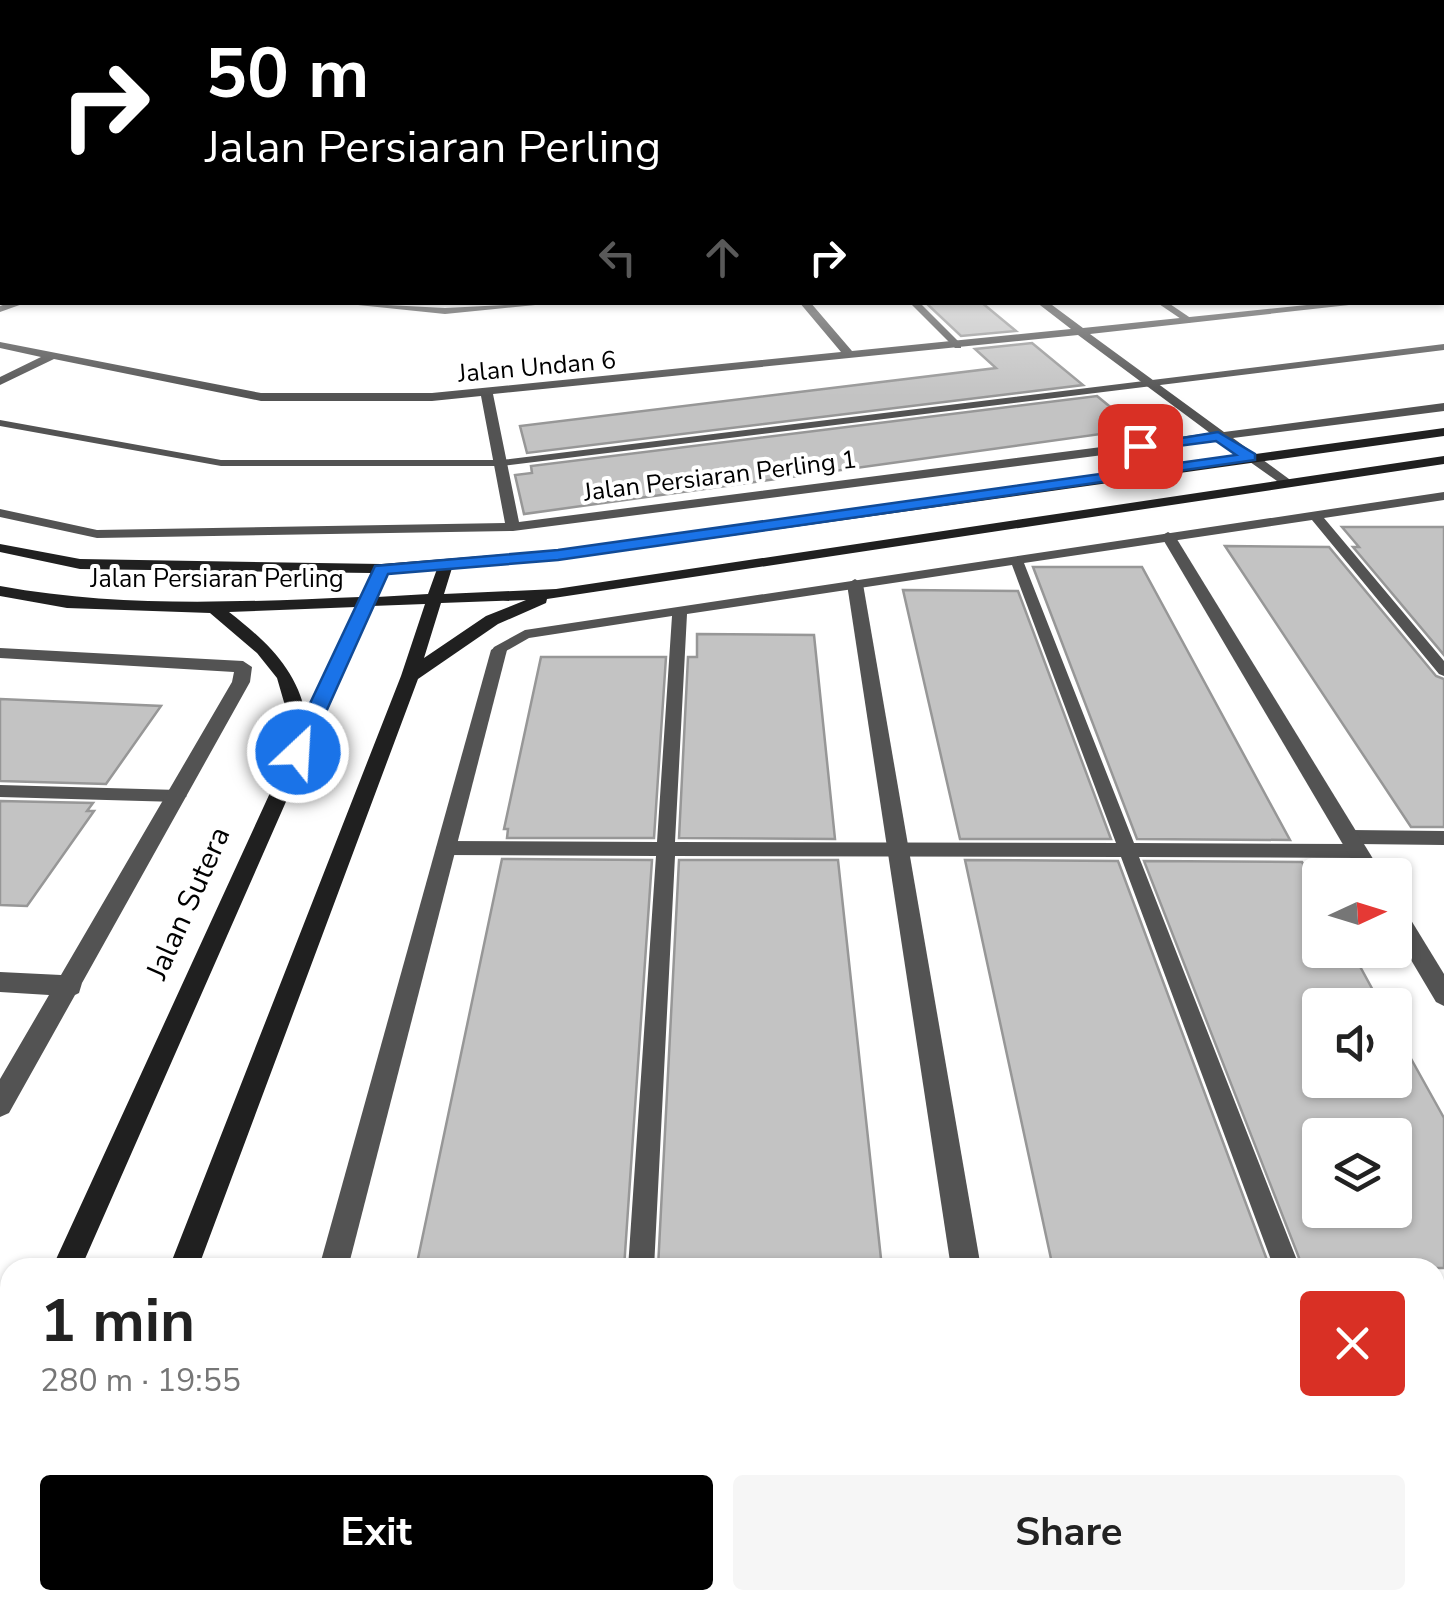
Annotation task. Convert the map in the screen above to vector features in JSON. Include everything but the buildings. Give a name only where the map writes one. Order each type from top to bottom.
[{"type":"main road","name":"Jalan Persiaran Perling","points":[[0,548],[80,564],[445,567],[558,555],[1444,432]]},
{"type":"main road","name":"Jalan Persiaran Perling","points":[[0,591],[67,603],[214,608],[556,594],[1444,460]]},
{"type":"main road","points":[[187,1258],[410,676],[445,567]]},
{"type":"main road","name":"Jalan Sutera","points":[[70,1258],[381,569]]},
{"type":"main road","points":[[410,676],[492,620],[556,594]]},
{"type":"main road","points":[[214,608],[283,668],[299,705],[298,752]]},
{"type":"street","points":[[375,305],[444,310],[516,305]]},
{"type":"street","points":[[807,305],[851,357]]},
{"type":"street","points":[[1045,305],[1284,482]]},
{"type":"street","name":"Jalan Undan 6","points":[[0,345],[261,396],[487,395],[1344,305]]},
{"type":"street","points":[[0,382],[53,355]]},
{"type":"street","points":[[487,395],[513,527]]},
{"type":"street","name":"Jalan Persiaran Perling 1","points":[[0,513],[98,534],[513,527],[1444,406]]},
{"type":"street","points":[[1168,536],[1362,858]]},
{"type":"street","points":[[855,584],[964,1258]]},
{"type":"street","points":[[336,1258],[499,650]]},
{"type":"street","points":[[0,653],[243,667],[240,682],[178,796],[0,1104]]},
{"type":"street","points":[[1412,941],[1444,995]]},
{"type":"street","points":[[0,982],[71,986]]},
{"type":"lane","points":[[916,305],[958,346]]},
{"type":"lane","points":[[1164,305],[1190,322]]},
{"type":"lane","points":[[0,423],[221,463],[501,463],[1444,347]]},
{"type":"lane","points":[[499,650],[526,634],[1444,496]]},
{"type":"lane","points":[[1315,515],[1444,671]]},
{"type":"lane","points":[[1016,559],[1282,1258]]},
{"type":"lane","points":[[642,1258],[680,609]]},
{"type":"lane","points":[[0,791],[178,796]]},
{"type":"lane","points":[[445,848],[1128,850],[1444,838]]},
{"type":"route","points":[[298,752],[381,569],[445,567],[558,555],[1250,457],[1218,436],[1140,446]]}]
